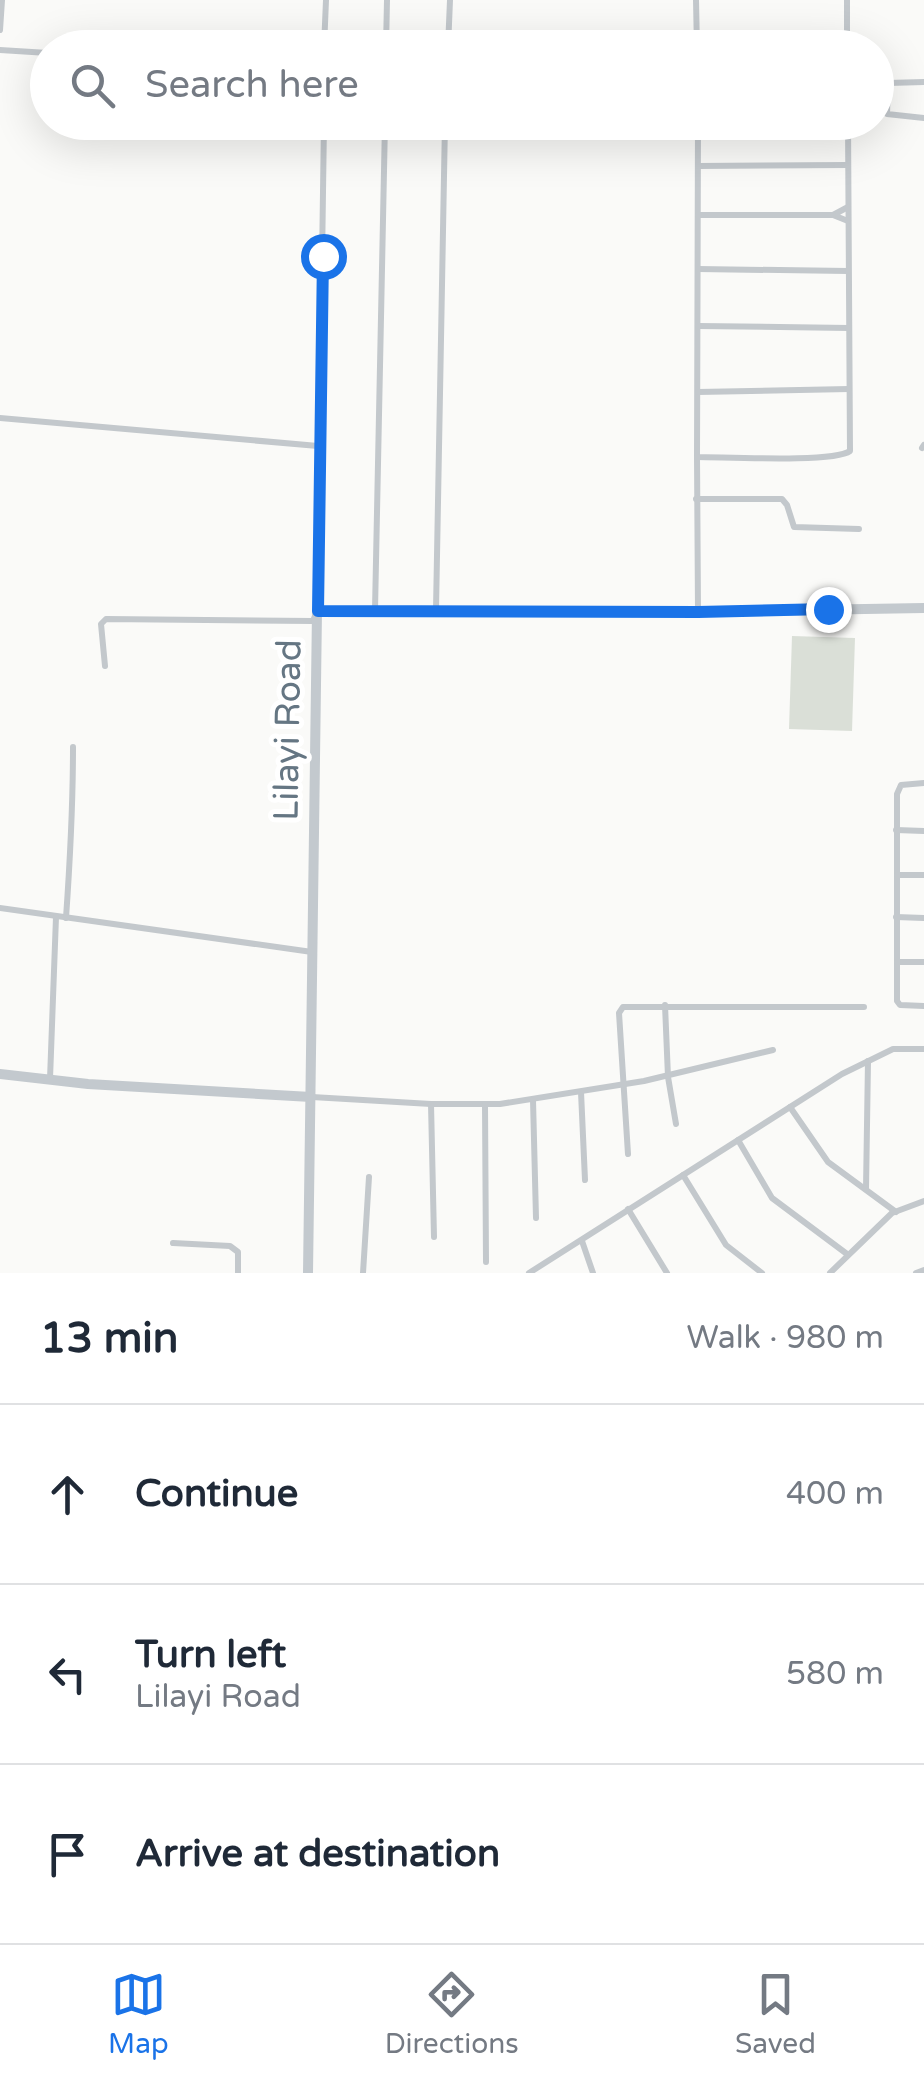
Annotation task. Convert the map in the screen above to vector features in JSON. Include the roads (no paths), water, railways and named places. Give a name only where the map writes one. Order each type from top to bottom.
[{"type":"street","points":[[0,30],[2,0]]},
{"type":"street","points":[[325,30],[326,0]]},
{"type":"street","points":[[386,30],[387,0]]},
{"type":"street","points":[[449,30],[450,0]]},
{"type":"street","points":[[696,0],[697,30]]},
{"type":"street","points":[[847,0],[847,30]]},
{"type":"street","points":[[0,50],[30,52]]},
{"type":"street","points":[[894,82],[924,82]]},
{"type":"street","points":[[894,115],[924,118]]},
{"type":"street","points":[[105,666],[101,624],[106,619],[313,621],[318,611],[324,140]]},
{"type":"street","points":[[376,610],[385,140]]},
{"type":"street","points":[[436,610],[446,140]]},
{"type":"street","points":[[698,140],[698,612]]},
{"type":"street","points":[[697,457],[845,456],[850,452],[848,140]]},
{"type":"street","points":[[698,166],[848,165]]},
{"type":"street","points":[[833,215],[848,206]]},
{"type":"street","points":[[698,215],[833,215],[848,221]]},
{"type":"street","points":[[698,269],[848,271]]},
{"type":"street","points":[[698,326],[848,328]]},
{"type":"street","points":[[698,392],[849,389]]},
{"type":"street","points":[[0,418],[318,446]]},
{"type":"street","points":[[696,499],[782,499],[794,527],[859,528]]},
{"type":"street","name":"Lilayi Road","points":[[308,1273],[318,611],[924,608]]},
{"type":"street","points":[[66,918],[74,747]]},
{"type":"street","points":[[924,784],[898,787],[896,830],[898,1004],[924,1006]]},
{"type":"street","points":[[896,830],[924,830]]},
{"type":"street","points":[[897,875],[924,875]]},
{"type":"street","points":[[0,908],[313,952]]},
{"type":"street","points":[[50,1080],[56,916]]},
{"type":"street","points":[[896,917],[924,918]]},
{"type":"street","points":[[896,962],[924,962]]},
{"type":"street","points":[[665,1006],[668,1076],[676,1124]]},
{"type":"street","points":[[628,1154],[620,1009],[864,1007]]},
{"type":"street","points":[[529,1273],[790,1107],[868,1062],[893,1049],[924,1049]]},
{"type":"street","points":[[0,1074],[431,1104],[485,1104],[624,1085],[773,1050]]},
{"type":"street","points":[[866,1190],[868,1062]]},
{"type":"street","points":[[581,1092],[586,1180]]},
{"type":"street","points":[[533,1100],[536,1218]]},
{"type":"street","points":[[431,1104],[434,1237]]},
{"type":"street","points":[[485,1104],[486,1262]]},
{"type":"street","points":[[790,1107],[828,1162],[896,1212]]},
{"type":"street","points":[[738,1140],[772,1198],[847,1254]]},
{"type":"street","points":[[683,1175],[726,1246],[762,1273]]},
{"type":"street","points":[[362,1273],[369,1178]]},
{"type":"street","points":[[830,1273],[896,1212],[924,1200]]},
{"type":"street","points":[[628,1209],[667,1273]]},
{"type":"street","points":[[582,1240],[593,1273]]},
{"type":"street","points":[[173,1243],[230,1246],[238,1252],[238,1273]]},
{"type":"street","points":[[916,1273],[924,1270]]}]
